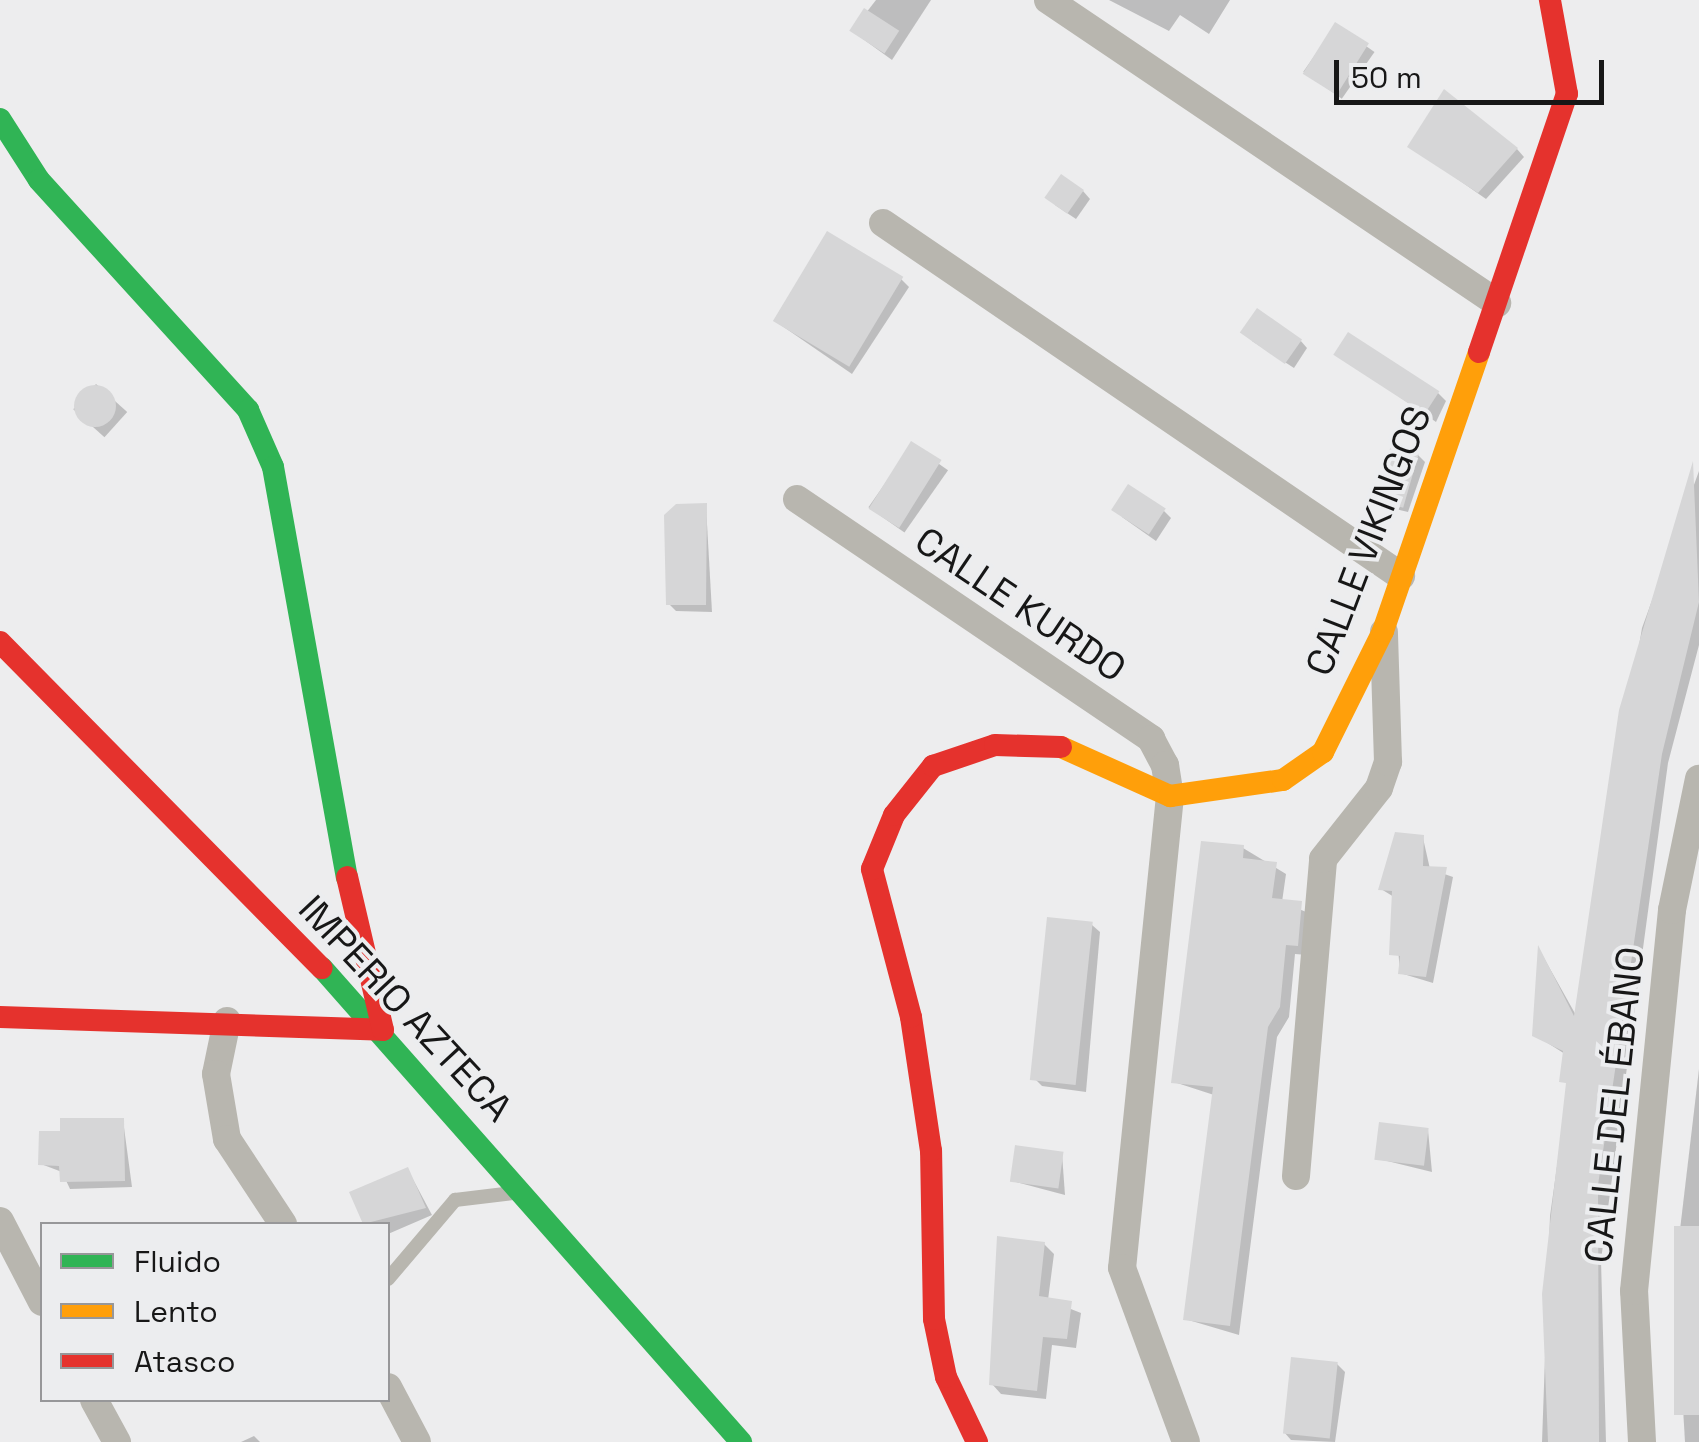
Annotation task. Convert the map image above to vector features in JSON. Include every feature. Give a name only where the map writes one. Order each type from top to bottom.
[{"type":"street","points":[[1048,0],[1498,303]]},
{"type":"street","name":"CALLE VIKINGOS","points":[[1170,796],[1283,780],[1324,752],[1384,631],[1567,94],[1562,26],[1550,0]]},
{"type":"street","points":[[0,118],[40,180],[248,410],[273,468],[320,760],[383,1030],[227,1021],[0,1017]]},
{"type":"street","points":[[883,223],[1401,576]]},
{"type":"street","name":"CALLE KURDO","points":[[797,499],[1151,738],[1170,796]]},
{"type":"street","points":[[1296,1176],[1323,859],[1379,788],[1388,762],[1384,631]]},
{"type":"street","name":"IMPERIO AZTECA","points":[[0,642],[383,1030],[741,1442]]},
{"type":"street","points":[[977,1442],[946,1377],[934,1320],[931,1151],[911,1018],[872,868],[894,815],[934,766],[995,745],[1051,742],[1170,796],[1122,1268],[1186,1442]]},
{"type":"street","name":"CALLE DEL ÉBANO","points":[[1642,1442],[1634,1291],[1672,910],[1699,778]]},
{"type":"street","points":[[227,1021],[216,1074],[227,1140],[283,1222]]},
{"type":"street","points":[[0,1221],[40,1298]]},
{"type":"street","points":[[390,1390],[416,1442]]},
{"type":"street","points":[[95,1402],[117,1442]]},
{"type":"lane","points":[[390,1277],[456,1200],[494,1190],[529,1196]]},
{"type":"building","points":[[864,8],[899,31],[885,54],[849,31]]},
{"type":"building","points":[[1335,22],[1369,43],[1337,95],[1303,74]]},
{"type":"building","points":[[1444,89],[1518,148],[1478,193],[1407,147]]},
{"type":"building","points":[[1061,174],[1084,190],[1067,214],[1044,198]]},
{"type":"building","points":[[827,231],[903,277],[849,367],[773,321]]},
{"type":"building","points":[[1257,308],[1302,340],[1285,364],[1240,333]]},
{"type":"building","points":[[1348,332],[1439,391],[1425,414],[1333,355]]},
{"type":"building","points":[[95,385],[110,391],[116,406],[110,421],[95,427],[80,421],[74,406],[80,391]]},
{"type":"building","points":[[911,441],[942,460],[899,528],[869,509]]},
{"type":"building","points":[[1391,445],[1419,453],[1403,508],[1375,500]]},
{"type":"building","points":[[1693,461],[1699,602],[1662,754],[1598,1185],[1599,1442],[1548,1442],[1542,1294],[1566,1083],[1559,1082],[1563,1051],[1532,1036],[1538,945],[1574,1016],[1619,710]]},
{"type":"building","points":[[1128,484],[1166,509],[1149,535],[1111,510]]},
{"type":"building","points":[[707,503],[706,605],[666,605],[664,515],[676,504]]},
{"type":"building","points":[[1395,832],[1424,835],[1423,866],[1447,867],[1426,977],[1398,974],[1400,956],[1389,955],[1392,891],[1378,890]]},
{"type":"building","points":[[1201,841],[1244,845],[1243,858],[1277,862],[1272,898],[1302,901],[1298,946],[1286,945],[1280,1007],[1268,1027],[1230,1326],[1183,1320],[1213,1087],[1171,1083]]},
{"type":"building","points":[[1047,917],[1093,922],[1076,1085],[1030,1080]]},
{"type":"building","points":[[60,1118],[124,1118],[125,1181],[60,1182],[59,1166],[38,1165],[39,1131],[60,1131]]},
{"type":"building","points":[[1379,1122],[1429,1128],[1424,1166],[1374,1160]]},
{"type":"building","points":[[1015,1145],[1064,1152],[1058,1188],[1010,1182]]},
{"type":"building","points":[[408,1167],[426,1208],[362,1222],[349,1192]]},
{"type":"building","points":[[1674,1226],[1699,1226],[1699,1415],[1674,1415]]},
{"type":"building","points":[[997,1236],[1045,1242],[1039,1296],[1072,1301],[1067,1339],[1043,1337],[1037,1391],[989,1385]]},
{"type":"building","points":[[1291,1357],[1338,1362],[1330,1438],[1283,1434]]},
{"type":"traffic: fast","points":[[0,119],[39,180],[248,410],[273,467],[347,877]]},
{"type":"traffic: fast","points":[[322,968],[741,1442]]},
{"type":"traffic: slow","points":[[1061,747],[1170,796],[1283,780],[1323,752],[1383,631],[1479,352]]},
{"type":"traffic: jam","points":[[1479,352],[1567,94],[1550,0]]},
{"type":"traffic: jam","points":[[0,642],[322,968]]},
{"type":"traffic: jam","points":[[977,1442],[946,1377],[934,1319],[931,1151],[911,1017],[872,869],[894,815],[933,766],[995,745],[1061,747]]},
{"type":"traffic: jam","points":[[0,1017],[383,1030],[347,877]]}]
